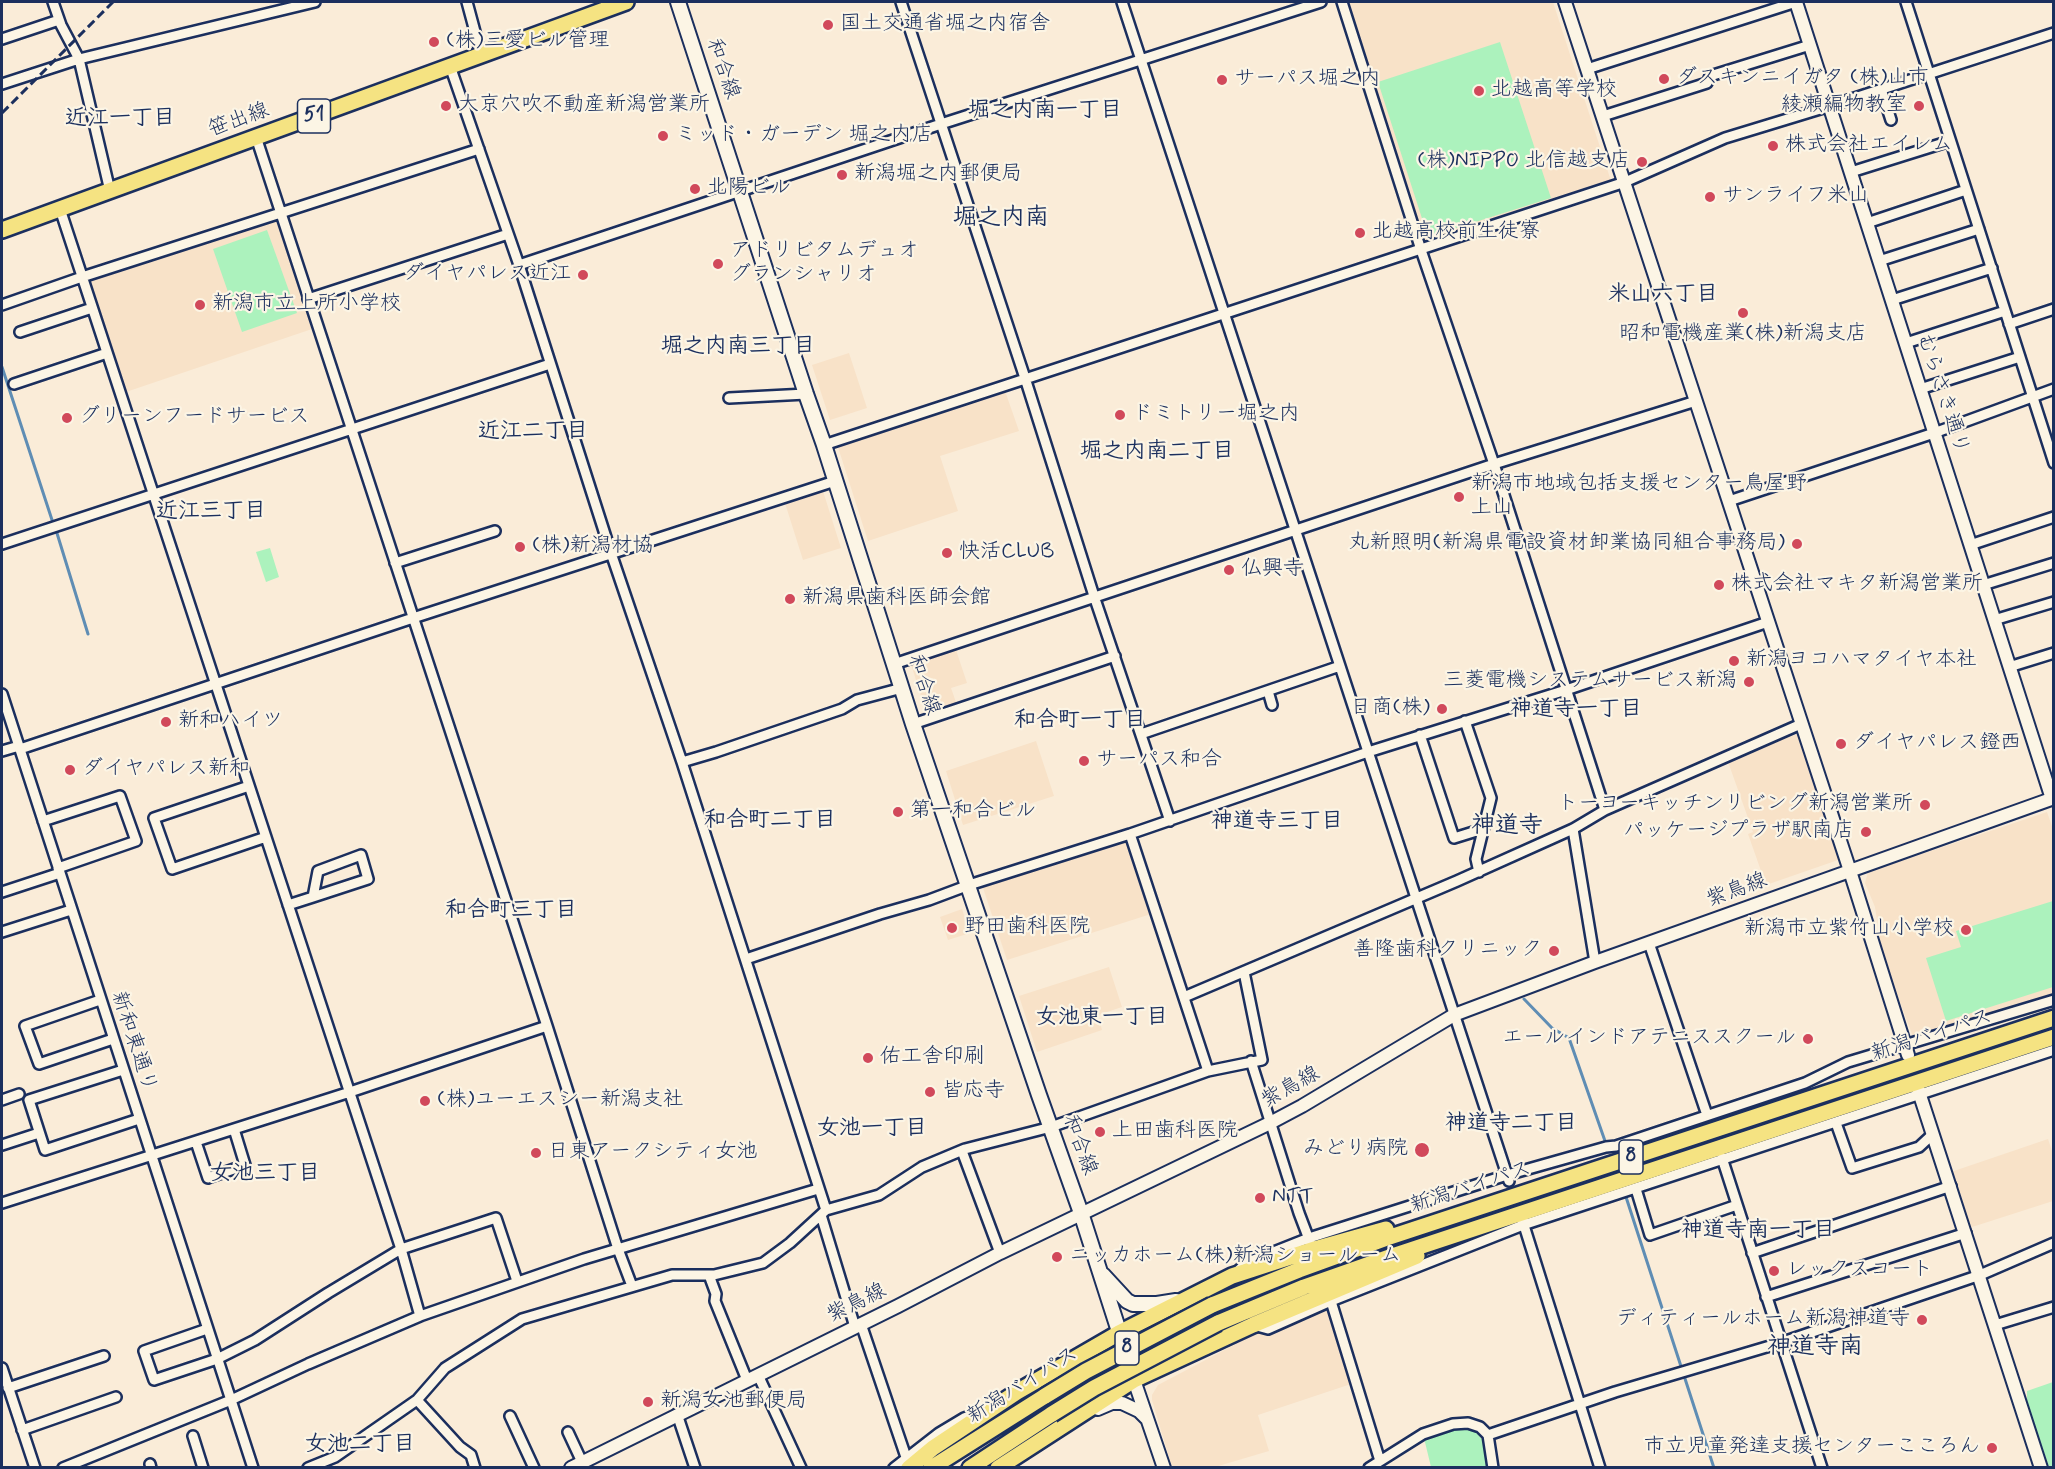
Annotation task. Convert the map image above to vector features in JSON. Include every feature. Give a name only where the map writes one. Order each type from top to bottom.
[{"type":"main road","name":"笹出線","points":[[2,230],[626,2]]},
{"type":"main road","name":"和合線","points":[[678,2],[913,724],[1081,1213],[1134,1380]]},
{"type":"main road","name":"新潟バイパス","points":[[931,1467],[1117,1354],[1212,1305],[1299,1270],[2054,1018]]},
{"type":"main road","name":"新潟バイパス","points":[[970,1467],[1052,1414],[1125,1371],[1218,1323],[1304,1287],[2054,1037]]},
{"type":"main road","points":[[908,1463],[1038,1380],[1119,1332],[1232,1276],[1318,1248],[1564,1180]]},
{"type":"main road","points":[[1003,1466],[1134,1380],[1253,1325],[1402,1264],[1486,1225]]},
{"type":"main road","points":[[1099,1271],[1122,1296],[1133,1304],[1174,1301],[1200,1292]]},
{"type":"main road","points":[[1119,1332],[1130,1342],[1150,1350],[1171,1352],[1203,1348]]},
{"type":"main road","points":[[1038,1380],[1074,1365],[1109,1356],[1124,1362],[1134,1380]]},
{"type":"street","points":[[53,2],[59,20],[79,59],[110,191]]},
{"type":"street","points":[[2,84],[79,59],[279,6],[315,2]]},
{"type":"street","points":[[467,2],[481,54]]},
{"type":"street","points":[[901,2],[1026,378],[1094,596],[1170,821]]},
{"type":"street","points":[[1122,2],[1508,1178]]},
{"type":"street","points":[[519,265],[1142,58],[1321,2]]},
{"type":"street","points":[[1342,2],[1605,810]]},
{"type":"street","points":[[1565,2],[1850,871],[1906,1050]]},
{"type":"street","points":[[1587,69],[1796,2]]},
{"type":"street","name":"むらさき通り","points":[[1796,2],[2053,800]]},
{"type":"street","points":[[1906,2],[2054,463]]},
{"type":"street","points":[[2,39],[59,20]]},
{"type":"street","points":[[824,445],[1624,182],[1725,138],[2054,33]]},
{"type":"street","points":[[1603,116],[1707,83],[1710,76],[1810,45]]},
{"type":"street","points":[[450,66],[519,265],[746,959],[858,1325],[908,1463],[894,1467]]},
{"type":"street","points":[[1881,89],[1891,120]]},
{"type":"street","points":[[255,137],[632,1286]]},
{"type":"street","points":[[1851,172],[1950,141]]},
{"type":"street","points":[[2,305],[280,212],[479,149]]},
{"type":"street","points":[[1867,223],[1966,190]]},
{"type":"street","points":[[60,209],[350,1092],[401,1249],[420,1316]]},
{"type":"street","points":[[1879,261],[1979,229]]},
{"type":"street","points":[[308,298],[508,234]]},
{"type":"street","points":[[1892,300],[1992,268]]},
{"type":"street","points":[[20,332],[92,308]]},
{"type":"street","points":[[2009,324],[2054,309]]},
{"type":"street","points":[[1906,343],[2005,311]]},
{"type":"street","points":[[14,384],[107,353]]},
{"type":"street","points":[[1920,389],[2020,357]]},
{"type":"street","points":[[2,544],[550,364]]},
{"type":"street","points":[[1729,501],[1934,433],[2054,389]]},
{"type":"street","points":[[729,398],[806,394]]},
{"type":"street","points":[[894,664],[1494,464],[1696,401]]},
{"type":"street","points":[[2,751],[216,685],[413,618],[835,481]]},
{"type":"street","points":[[1970,545],[2054,517]]},
{"type":"street","points":[[395,563],[495,531]]},
{"type":"street","points":[[1983,585],[2054,563]]},
{"type":"street","points":[[1994,620],[2054,602]]},
{"type":"street","points":[[746,959],[869,917],[929,900],[1170,821],[1368,752],[1566,690],[1768,622]]},
{"type":"street","points":[[2009,667],[2054,653]]},
{"type":"street","points":[[913,724],[1115,656]]},
{"type":"street","points":[[1141,734],[1340,666]]},
{"type":"street","points":[[682,762],[842,709],[857,700],[902,688]]},
{"type":"street","points":[[1268,691],[1272,705]]},
{"type":"street","name":"新和東通り","points":[[2,694],[150,1156],[179,1237],[207,1329],[254,1467]]},
{"type":"street","points":[[1465,721],[1491,798],[1476,859],[1479,872]]},
{"type":"street","points":[[1184,997],[1479,872],[1573,829],[1605,810],[1802,724]]},
{"type":"street","points":[[1420,735],[1454,838],[1483,829]]},
{"type":"street","points":[[249,786],[154,818],[172,869],[266,837]]},
{"type":"street","points":[[2,892],[136,841],[120,796],[43,821]]},
{"type":"street","name":"紫鳥線","points":[[571,1467],[1081,1213],[1270,1123],[1454,1015],[1595,962],[2053,800]]},
{"type":"street","points":[[1573,829],[1595,962]]},
{"type":"street","points":[[1130,834],[1208,1071]]},
{"type":"street","points":[[288,905],[313,897],[368,879],[361,855],[318,871],[313,897]]},
{"type":"street","points":[[2,932],[71,910]]},
{"type":"street","points":[[1648,943],[1707,1115]]},
{"type":"street","points":[[308,1467],[335,1457],[417,1400],[445,1368],[522,1319],[672,1275],[709,1275],[764,1263],[790,1243],[823,1212],[879,1196],[922,1167],[962,1151],[1051,1127],[1208,1071],[1262,1059],[1244,972]]},
{"type":"street","points":[[100,1000],[25,1026],[39,1064],[113,1039]]},
{"type":"street","points":[[1232,1276],[1246,1263],[1310,1241],[1606,1146],[1616,1146],[1805,1083],[1848,1062],[1906,1050],[2054,1000]]},
{"type":"street","points":[[2,1203],[548,1026]]},
{"type":"street","points":[[1253,1325],[1268,1329],[1331,1299],[1522,1222],[1636,1189],[1722,1158],[1836,1123],[1919,1091],[2054,1050]]},
{"type":"street","points":[[1251,1061],[1310,1241]]},
{"type":"street","points":[[123,1070],[28,1100],[45,1150],[139,1119]]},
{"type":"street","points":[[1919,1091],[2041,1467]]},
{"type":"street","points":[[2,1100],[19,1094]]},
{"type":"street","points":[[1836,1123],[1852,1168],[1919,1147],[1934,1134]]},
{"type":"street","points":[[196,1142],[208,1178],[245,1165],[234,1129]]},
{"type":"street","points":[[2,1146],[39,1133]]},
{"type":"street","points":[[962,1151],[1000,1253]]},
{"type":"street","points":[[1722,1158],[1822,1467]]},
{"type":"street","points":[[1752,1253],[1951,1186]]},
{"type":"street","points":[[63,1467],[231,1400],[420,1316],[517,1281],[818,1189]]},
{"type":"street","points":[[1636,1189],[1650,1235],[1737,1205]]},
{"type":"street","points":[[207,1329],[144,1351],[153,1380],[217,1359],[255,1340],[401,1249],[496,1218],[517,1281]]},
{"type":"street","points":[[1522,1222],[1600,1467]]},
{"type":"street","points":[[1766,1297],[1966,1233]]},
{"type":"street","points":[[1488,1435],[1615,1392],[1780,1343],[1980,1275],[2054,1243]]},
{"type":"street","points":[[709,1275],[716,1294],[715,1301],[752,1378],[801,1467]]},
{"type":"street","points":[[1331,1299],[1380,1461]]},
{"type":"street","points":[[1995,1325],[2054,1306]]},
{"type":"street","points":[[8,1388],[104,1356]]},
{"type":"street","points":[[2,1368],[35,1467]]},
{"type":"street","points":[[1134,1380],[1164,1467]]},
{"type":"street","points":[[22,1430],[116,1397]]},
{"type":"street","points":[[417,1400],[460,1447],[471,1455],[475,1467]]},
{"type":"street","points":[[1088,1410],[1093,1411],[1112,1403],[1122,1403],[1139,1411],[1148,1422]]},
{"type":"street","points":[[677,1414],[695,1467]]},
{"type":"street","points":[[510,1416],[534,1467]]},
{"type":"street","points":[[1369,1467],[1423,1434],[1453,1424],[1474,1424],[1488,1435],[1493,1467]]},
{"type":"street","points":[[568,1432],[582,1462]]},
{"type":"street","points":[[193,1436],[203,1467]]},
{"type":"shaded area","name":"北越高等学校","points":[[1346,2],[1553,2],[1611,181],[1424,245]]},
{"type":"shaded area","name":"新潟市立上所小学校","points":[[273,219],[278,222],[312,329],[123,393],[87,280]]},
{"type":"shaded area","points":[[849,353],[867,408],[830,420],[812,365]]},
{"type":"shaded area","points":[[1004,388],[1019,431],[940,456],[958,511],[868,541],[837,444]]},
{"type":"shaded area","points":[[822,488],[841,548],[803,560],[784,500]]},
{"type":"shaded area","points":[[955,647],[967,683],[951,688],[957,705],[927,715],[910,661]]},
{"type":"shaded area","points":[[1798,734],[1841,859],[1766,885],[1748,834],[1753,832],[1727,759]]},
{"type":"shaded area","points":[[1036,741],[1054,796],[963,825],[946,771]]},
{"type":"shaded area","name":"新潟市立紫竹山小学校","points":[[2047,812],[2054,832],[2053,994],[1913,1037],[1882,954],[1875,907],[1865,883],[1868,872]]},
{"type":"shaded area","points":[[1126,838],[1151,914],[1007,960],[982,885]]},
{"type":"shaded area","points":[[962,909],[970,933],[948,940],[940,917]]},
{"type":"shaded area","points":[[1109,967],[1122,1007],[1098,1015],[1102,1030],[1037,1052],[1019,996]]},
{"type":"shaded area","points":[[2048,1139],[2053,1154],[2053,1201],[1969,1228],[1951,1172]]},
{"type":"shaded area","points":[[1330,1306],[1351,1384],[1258,1415],[1269,1451],[1215,1467],[1172,1467],[1152,1400],[1152,1395],[1158,1385],[1253,1335]]},
{"type":"green space","points":[[1500,42],[1551,198],[1428,237],[1378,82]]},
{"type":"green space","points":[[267,230],[297,313],[242,332],[213,249]]},
{"type":"green space","points":[[270,548],[279,577],[266,582],[256,552]]},
{"type":"green space","points":[[2053,901],[2053,987],[1946,1021],[1926,958],[1961,947],[1956,931]]},
{"type":"green space","points":[[2053,1382],[2054,1467],[2049,1467],[2027,1403],[2027,1391]]},
{"type":"green space","points":[[1468,1427],[1476,1432],[1485,1443],[1487,1467],[1431,1467],[1424,1438]]},
{"type":"waterway","points":[[2,367],[53,523]]},
{"type":"waterway","points":[[56,530],[88,634]]},
{"type":"waterway","points":[[1524,999],[1552,1028],[1569,1038],[1605,1141]]},
{"type":"waterway","points":[[1626,1197],[1714,1468]]},
{"type":"tunnel","points":[[1509,1181],[1521,1217]]},
{"type":"railway","points":[[2,113],[113,2]]},
{"type":"place","name":"国土交通省堀之内宿舎","points":[[828,25]]},
{"type":"place","name":"(株)三愛ビル管理","points":[[434,42]]},
{"type":"place","name":"ダスキンニイガタ (株)山市","points":[[1664,79]]},
{"type":"place","name":"サーパス堀之内","points":[[1222,80]]},
{"type":"place","name":"北越高等学校","points":[[1479,91]]},
{"type":"place","name":"大京穴吹不動産新潟営業所","points":[[446,106]]},
{"type":"place","name":"綾瀬編物教室","points":[[1919,106]]},
{"type":"place","name":"ミッド・ガーデン 堀之内店","points":[[663,136]]},
{"type":"place","name":"株式会社エイレム","points":[[1773,146]]},
{"type":"place","name":"(株)NIPPO 北信越支店","points":[[1642,162]]},
{"type":"place","name":"新潟堀之内郵便局","points":[[842,175]]},
{"type":"place","name":"北陽ビル","points":[[695,189]]},
{"type":"place","name":"サンライフ米山","points":[[1710,197]]},
{"type":"place","name":"北越高校前生徒寮","points":[[1360,233]]},
{"type":"place","name":"アドリビタムデュオ グランシャリオ","points":[[718,264]]},
{"type":"place","name":"ダイヤパレス近江","points":[[583,275]]},
{"type":"place","name":"新潟市立上所小学校","points":[[200,305]]},
{"type":"place","name":"昭和電機産業(株)新潟支店","points":[[1743,313]]},
{"type":"place","name":"ドミトリー堀之内","points":[[1120,415]]},
{"type":"place","name":"グリーンフードサービス","points":[[67,418]]},
{"type":"place","name":"新潟市地域包括支援センター鳥屋野 上山","points":[[1459,497]]},
{"type":"place","name":"丸新照明(新潟県電設資材卸業協同組合事務局)","points":[[1797,544]]},
{"type":"place","name":"(株)新潟材協","points":[[520,547]]},
{"type":"place","name":"快活CLUB","points":[[947,553]]},
{"type":"place","name":"仏興寺","points":[[1229,570]]},
{"type":"place","name":"株式会社マキタ新潟営業所","points":[[1719,585]]},
{"type":"place","name":"新潟県歯科医師会館","points":[[790,599]]},
{"type":"place","name":"新潟ヨコハマタイヤ本社","points":[[1734,661]]},
{"type":"place","name":"三菱電機システムサービス新潟","points":[[1749,682]]},
{"type":"place","name":"日商(株)","points":[[1442,709]]},
{"type":"place","name":"新和ハイツ","points":[[166,722]]},
{"type":"place","name":"ダイヤパレス鐙西","points":[[1841,744]]},
{"type":"place","name":"サーパス和合","points":[[1084,761]]},
{"type":"place","name":"ダイヤパレス新和","points":[[70,770]]},
{"type":"place","name":"トーヨーキッチンリビング新潟営業所","points":[[1925,805]]},
{"type":"place","name":"第一和合ビル","points":[[898,812]]},
{"type":"place","name":"パッケージプラザ駅南店","points":[[1866,832]]},
{"type":"place","name":"野田歯科医院","points":[[952,928]]},
{"type":"place","name":"新潟市立紫竹山小学校","points":[[1966,930]]},
{"type":"place","name":"善隆歯科クリニック","points":[[1554,951]]},
{"type":"place","name":"エールインドアテニススクール","points":[[1808,1039]]},
{"type":"place","name":"佑工舎印刷","points":[[868,1058]]},
{"type":"place","name":"皆応寺","points":[[930,1092]]},
{"type":"place","name":"(株)ユーエスシー新潟支社","points":[[425,1101]]},
{"type":"place","name":"上田歯科医院","points":[[1100,1132]]},
{"type":"place","name":"みどり病院","points":[[1422,1150]]},
{"type":"place","name":"日東アークシティ女池","points":[[536,1153]]},
{"type":"place","name":"NTT","points":[[1260,1198]]},
{"type":"place","name":"ニッカホーム(株)新潟ショールーム","points":[[1057,1257]]},
{"type":"place","name":"レックスコート","points":[[1774,1271]]},
{"type":"place","name":"ディティールホーム新潟神道寺","points":[[1922,1320]]},
{"type":"place","name":"新潟女池郵便局","points":[[648,1402]]},
{"type":"place","name":"市立児童発達支援センターこころん","points":[[1992,1448]]},
{"type":"district","name":"堀之内南一丁目","points":[[1045,111]]},
{"type":"district","name":"近江一丁目","points":[[120,119]]},
{"type":"district","name":"堀之内南","points":[[1001,219]]},
{"type":"district","name":"米山六丁目","points":[[1663,295]]},
{"type":"district","name":"堀之内南三丁目","points":[[738,347]]},
{"type":"district","name":"近江二丁目","points":[[533,432]]},
{"type":"district","name":"堀之内南二丁目","points":[[1157,452]]},
{"type":"district","name":"近江三丁目","points":[[211,512]]},
{"type":"district","name":"神道寺一丁目","points":[[1576,710]]},
{"type":"district","name":"和合町一丁目","points":[[1080,721]]},
{"type":"district","name":"和合町二丁目","points":[[770,821]]},
{"type":"district","name":"神道寺三丁目","points":[[1277,822]]},
{"type":"district","name":"神道寺","points":[[1507,827]]},
{"type":"district","name":"和合町三丁目","points":[[511,911]]},
{"type":"district","name":"女池東一丁目","points":[[1102,1018]]},
{"type":"district","name":"神道寺二丁目","points":[[1511,1124]]},
{"type":"district","name":"女池一丁目","points":[[872,1129]]},
{"type":"district","name":"女池三丁目","points":[[265,1174]]},
{"type":"district","name":"神道寺南一丁目","points":[[1758,1231]]},
{"type":"district","name":"神道寺南","points":[[1815,1348]]},
{"type":"district","name":"女池二丁目","points":[[360,1445]]}]
